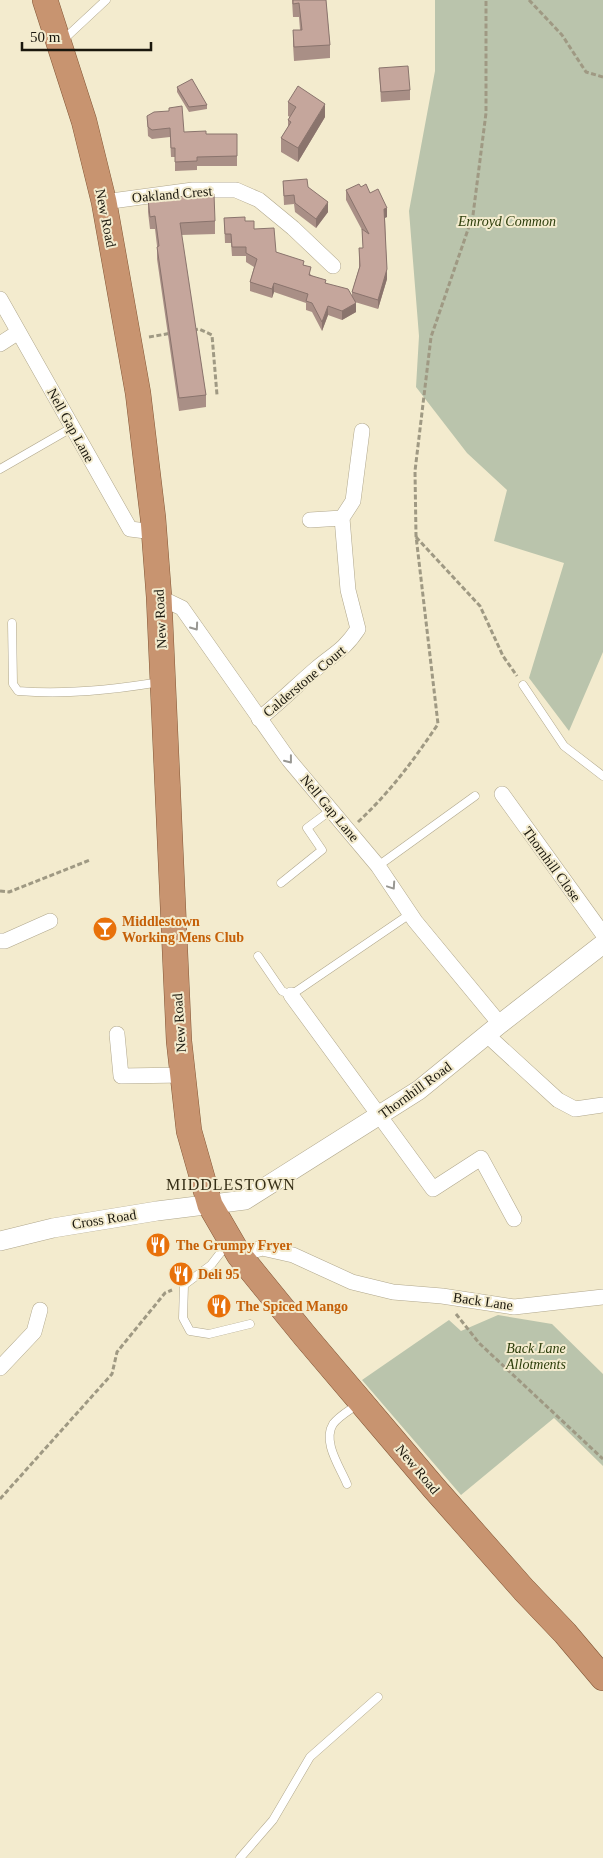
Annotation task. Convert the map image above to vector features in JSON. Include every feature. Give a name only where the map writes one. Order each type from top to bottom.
[{"type":"highway","name":"New Road","points":[[45,0],[84,120],[104,202],[138,393],[154,532],[159,598],[183,1075],[189,1131],[210,1205],[234,1248],[361,1401],[441,1496],[524,1590],[565,1633],[603,1678]]},
{"type":"street","name":"Oakland Crest","points":[[104,202],[193,190],[236,190],[259,200],[293,228],[333,266]]},
{"type":"street","name":"Nell Gap Lane","points":[[0,299],[17,333],[73,427],[130,529],[154,532]]},
{"type":"street","points":[[0,344],[17,333]]},
{"type":"street","points":[[310,520],[342,518],[353,501],[362,431]]},
{"type":"street","name":"Calderstone Court","points":[[259,720],[287,698],[317,668],[348,645],[358,629],[348,590],[342,518]]},
{"type":"street","name":"Nell Gap Lane","points":[[159,598],[182,608],[259,720],[378,866],[493,1030],[558,1100],[575,1108],[603,1105]]},
{"type":"street","name":"Thornhill Close","points":[[502,794],[603,934]]},
{"type":"street","points":[[0,941],[6,941],[50,921]]},
{"type":"street","name":"Thornhill Road","points":[[210,1205],[245,1200],[419,1090],[603,944]]},
{"type":"street","points":[[291,995],[433,1189],[481,1158],[514,1219]]},
{"type":"street","points":[[118,1034],[120,1076],[183,1075]]},
{"type":"street","name":"Cross Road","points":[[0,1241],[52,1228],[157,1211],[210,1205]]},
{"type":"street","name":"Back Lane","points":[[234,1248],[262,1248],[285,1254],[352,1282],[393,1292],[442,1296],[514,1307],[603,1297]]},
{"type":"street","points":[[0,1368],[34,1332],[40,1310]]},
{"type":"lane","points":[[59,44],[106,0]]},
{"type":"lane","points":[[0,469],[73,427]]},
{"type":"lane","points":[[12,623],[13,684],[18,691],[55,694],[113,690],[162,682]]},
{"type":"lane","points":[[523,685],[564,746],[603,776]]},
{"type":"lane","points":[[378,866],[475,796]]},
{"type":"lane","points":[[281,883],[322,850],[307,828],[331,810]]},
{"type":"lane","points":[[258,956],[282,992],[291,995],[410,914]]},
{"type":"lane","points":[[234,1248],[184,1285],[183,1318],[190,1331],[209,1334],[250,1324]]},
{"type":"lane","points":[[347,1484],[332,1451],[330,1434],[333,1424],[361,1401]]},
{"type":"lane","points":[[240,1858],[273,1820],[310,1757],[378,1698]]},
{"type":"path","points":[[349,831],[392,789],[438,724],[416,536],[415,471],[431,337],[473,215],[486,113],[486,0]]},
{"type":"path","points":[[529,0],[562,35],[586,72],[603,77]]},
{"type":"path","points":[[190,330],[199,329],[212,336],[217,395]]},
{"type":"path","points":[[128,340],[181,332]]},
{"type":"path","points":[[416,536],[480,606],[503,656],[523,685]]},
{"type":"path","points":[[0,890],[9,892],[90,860]]},
{"type":"path","points":[[0,1500],[112,1374],[117,1352],[165,1293],[184,1285]]},
{"type":"path","points":[[442,1296],[479,1343],[603,1459]]},
{"type":"green space","name":"Emroyd Common","points":[[435,0],[603,0],[603,652],[569,731],[529,678],[564,563],[494,541],[507,490],[467,453],[416,387],[419,336],[409,211],[435,71]]},
{"type":"green space","name":"Back Lane Allotments","points":[[498,1315],[552,1324],[603,1374],[603,1466],[554,1418],[461,1495],[362,1380],[449,1320],[461,1331]]},
{"type":"building","points":[[293,0],[326,0],[330,45],[294,47],[293,30],[302,30],[299,3],[293,4]]},
{"type":"building","points":[[408,66],[410,90],[381,92],[379,68]]},
{"type":"building","points":[[192,79],[207,105],[189,107],[177,87]]},
{"type":"building","points":[[298,86],[325,104],[298,148],[281,138],[291,122],[288,120],[296,107],[288,102]]},
{"type":"building","points":[[182,106],[184,132],[206,131],[206,134],[237,134],[237,156],[197,157],[197,161],[175,162],[175,148],[171,148],[170,128],[152,130],[148,127],[147,116],[154,112],[169,111],[169,108]]},
{"type":"building","points":[[307,179],[308,187],[328,202],[316,219],[295,203],[294,195],[284,196],[283,181]]},
{"type":"building","points":[[359,184],[361,187],[366,184],[370,193],[378,189],[387,208],[384,209],[387,269],[378,300],[352,292],[360,266],[359,248],[363,248],[362,229],[369,234],[346,190]]},
{"type":"building","points":[[214,194],[215,221],[180,223],[206,395],[179,398],[157,247],[159,246],[155,216],[150,217],[148,199]]},
{"type":"building","points":[[245,217],[245,221],[254,221],[254,229],[274,228],[276,252],[304,261],[303,265],[311,267],[309,275],[326,280],[325,283],[348,289],[356,303],[342,311],[328,306],[322,322],[312,303],[306,301],[308,294],[274,283],[272,289],[250,282],[257,259],[246,253],[246,247],[232,247],[231,234],[225,234],[224,218]]},
{"type":"place","name":"Middlestown Working Mens Club","points":[[105,929]]},
{"type":"place","name":"The Grumpy Fryer","points":[[158,1245]]},
{"type":"place","name":"Deli 95","points":[[181,1274]]},
{"type":"place","name":"The Spiced Mango","points":[[219,1306]]},
{"type":"district","name":"MIDDLESTOWN","points":[[231,1184]]}]
